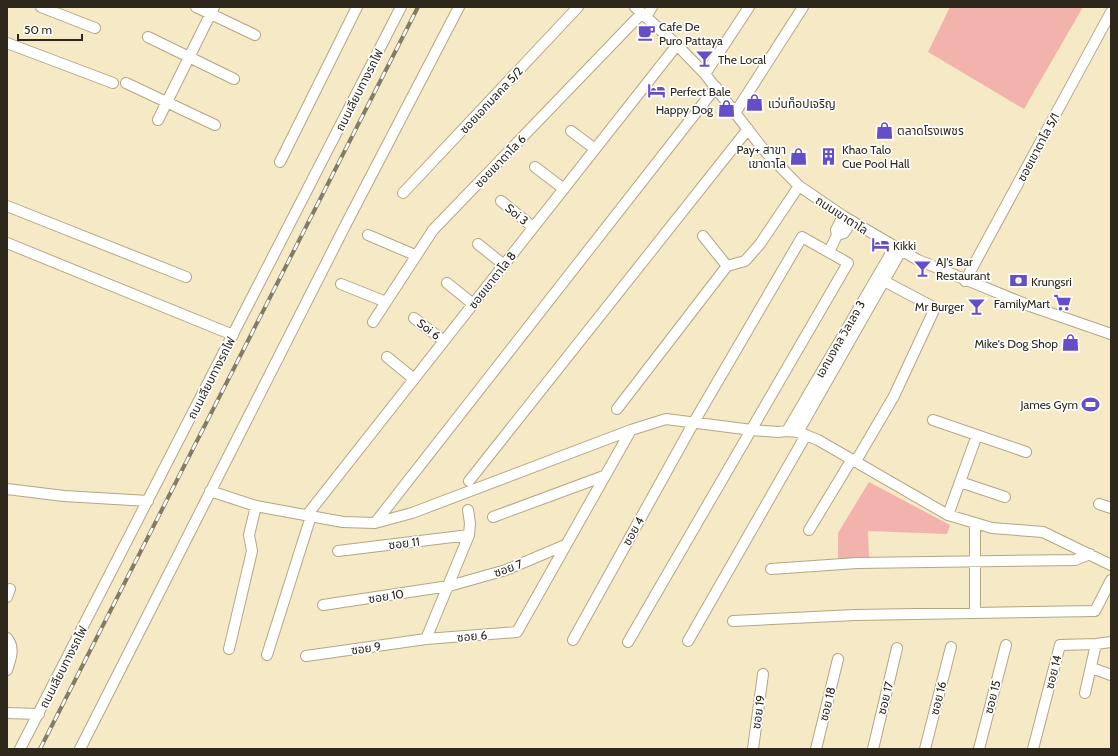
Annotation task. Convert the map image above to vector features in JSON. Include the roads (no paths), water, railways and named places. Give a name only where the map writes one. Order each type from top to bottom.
[{"type":"street","points":[[41,7],[95,28]]},
{"type":"street","points":[[196,7],[212,10],[255,35]]},
{"type":"street","points":[[280,162],[357,7]]},
{"type":"street","name":"ถนนเลียบทางรถไฟ","points":[[20,749],[401,7]]},
{"type":"street","points":[[80,749],[210,491],[459,7]]},
{"type":"street","name":"ซอยเอกมลคล 5/2","points":[[403,193],[578,7]]},
{"type":"street","name":"ซอยเขาตาโล 6","points":[[373,322],[433,230],[641,12],[652,7]]},
{"type":"street","points":[[705,74],[749,7]]},
{"type":"street","points":[[735,113],[803,7]]},
{"type":"street","points":[[158,120],[212,10]]},
{"type":"street","name":"ถนนเขาตาโล","points":[[641,12],[677,45],[705,74],[763,148],[798,186],[898,250],[918,260],[965,281],[1030,306],[1111,334]]},
{"type":"street","name":"ซอยเขาตาโล 5/1","points":[[965,281],[1111,12]]},
{"type":"street","points":[[148,36],[234,79]]},
{"type":"street","points":[[7,43],[113,83]]},
{"type":"street","name":"ซอยเขาตาโล 8","points":[[309,516],[414,379],[677,45]]},
{"type":"street","points":[[126,83],[215,125]]},
{"type":"street","points":[[375,523],[716,87]]},
{"type":"street","points":[[469,481],[748,129]]},
{"type":"street","points":[[571,131],[595,149]]},
{"type":"street","points":[[535,167],[564,189]]},
{"type":"street","points":[[617,409],[727,266],[745,260],[760,244],[798,186]]},
{"type":"street","name":"Soi 3","points":[[501,201],[533,227]]},
{"type":"street","points":[[7,206],[186,277]]},
{"type":"street","points":[[628,642],[848,263],[829,252],[837,235],[844,233],[848,219]]},
{"type":"street","points":[[368,235],[416,255]]},
{"type":"street","points":[[703,236],[727,266]]},
{"type":"street","name":"ซอย 4","points":[[574,640],[694,422],[802,237],[829,252]]},
{"type":"street","points":[[7,243],[233,335]]},
{"type":"street","points":[[478,244],[504,265]]},
{"type":"street","name":"เอกมงคล วิลเลจ 3","points":[[688,641],[802,434],[884,281],[898,250]]},
{"type":"street","name":"เอกมงคล วิลเลจ 3","points":[[786,430],[898,250]]},
{"type":"street","points":[[809,530],[894,396],[935,308],[884,281]]},
{"type":"street","points":[[447,283],[473,304]]},
{"type":"street","points":[[341,284],[386,302]]},
{"type":"street","name":"Soi 6","points":[[414,318],[444,341]]},
{"type":"street","points":[[387,357],[414,379]]},
{"type":"street","points":[[210,491],[256,506],[343,522],[375,523],[412,513],[631,430],[666,419],[752,430],[778,432],[786,430],[802,434],[854,460],[948,515],[992,528],[1043,532],[1090,554],[1111,566]]},
{"type":"street","points":[[933,420],[1026,452]]},
{"type":"street","points":[[565,545],[631,430]]},
{"type":"street","points":[[948,515],[978,435]]},
{"type":"street","points":[[493,517],[604,476]]},
{"type":"street","points":[[960,482],[1005,497]]},
{"type":"street","points":[[7,489],[64,496],[148,501]]},
{"type":"street","points":[[1099,504],[1111,508]]},
{"type":"street","points":[[229,648],[252,551],[249,535],[256,506]]},
{"type":"street","points":[[426,639],[469,535],[470,523],[468,510]]},
{"type":"street","points":[[267,655],[309,516]]},
{"type":"street","points":[[975,524],[975,612]]},
{"type":"street","name":"ซอย 11","points":[[338,551],[469,535]]},
{"type":"street","name":"ซอย 7","points":[[449,586],[506,570],[565,545]]},
{"type":"street","name":"ซอย 6","points":[[426,639],[517,632],[565,545]]},
{"type":"street","points":[[771,569],[857,563],[974,560],[1075,560],[1090,554]]},
{"type":"street","points":[[733,621],[855,615],[1095,611],[1111,580]]},
{"type":"street","name":"ซอย 10","points":[[323,605],[449,586]]},
{"type":"street","points":[[7,638],[12,645],[12,655],[7,670]]},
{"type":"street","name":"ซอย 9","points":[[306,656],[426,639]]},
{"type":"street","name":"ซอย 14","points":[[1033,749],[1060,645],[1111,642]]},
{"type":"street","points":[[1085,693],[1092,668],[1096,644]]},
{"type":"street","name":"ซอย 15","points":[[979,749],[1006,645]]},
{"type":"street","name":"ซอย 16","points":[[926,749],[951,647]]},
{"type":"street","name":"ซอย 17","points":[[872,749],[897,648]]},
{"type":"street","name":"ซอย 18","points":[[816,749],[838,659]]},
{"type":"street","points":[[1092,668],[1111,675]]},
{"type":"street","name":"ซอย 19","points":[[753,749],[763,674]]},
{"type":"street","points":[[7,713],[39,714]]},
{"type":"railway","points":[[40,749],[418,7]]},
{"type":"place","name":"Cafe De Puro Pattaya","points":[[646,33]]},
{"type":"place","name":"The Local","points":[[705,59]]},
{"type":"place","name":"Perfect Bale","points":[[657,91]]},
{"type":"place","name":"แว่นท็อปเจริญ","points":[[755,103]]},
{"type":"place","name":"Happy Dog","points":[[726,109]]},
{"type":"place","name":"ตลาดโรงเพชร","points":[[884,130]]},
{"type":"place","name":"Pay+ สาขา เขาตาโล","points":[[799,156]]},
{"type":"place","name":"Khao Talo Cue Pool Hall","points":[[829,156]]},
{"type":"place","name":"Kikki","points":[[880,245]]},
{"type":"place","name":"AJ's Bar Restaurant","points":[[923,268]]},
{"type":"place","name":"Krungsri","points":[[1018,281]]},
{"type":"place","name":"FamilyMart","points":[[1063,303]]},
{"type":"place","name":"Mr Burger","points":[[977,306]]},
{"type":"place","name":"Mike's Dog Shop","points":[[1071,343]]},
{"type":"place","name":"James Gym","points":[[1091,404]]}]
